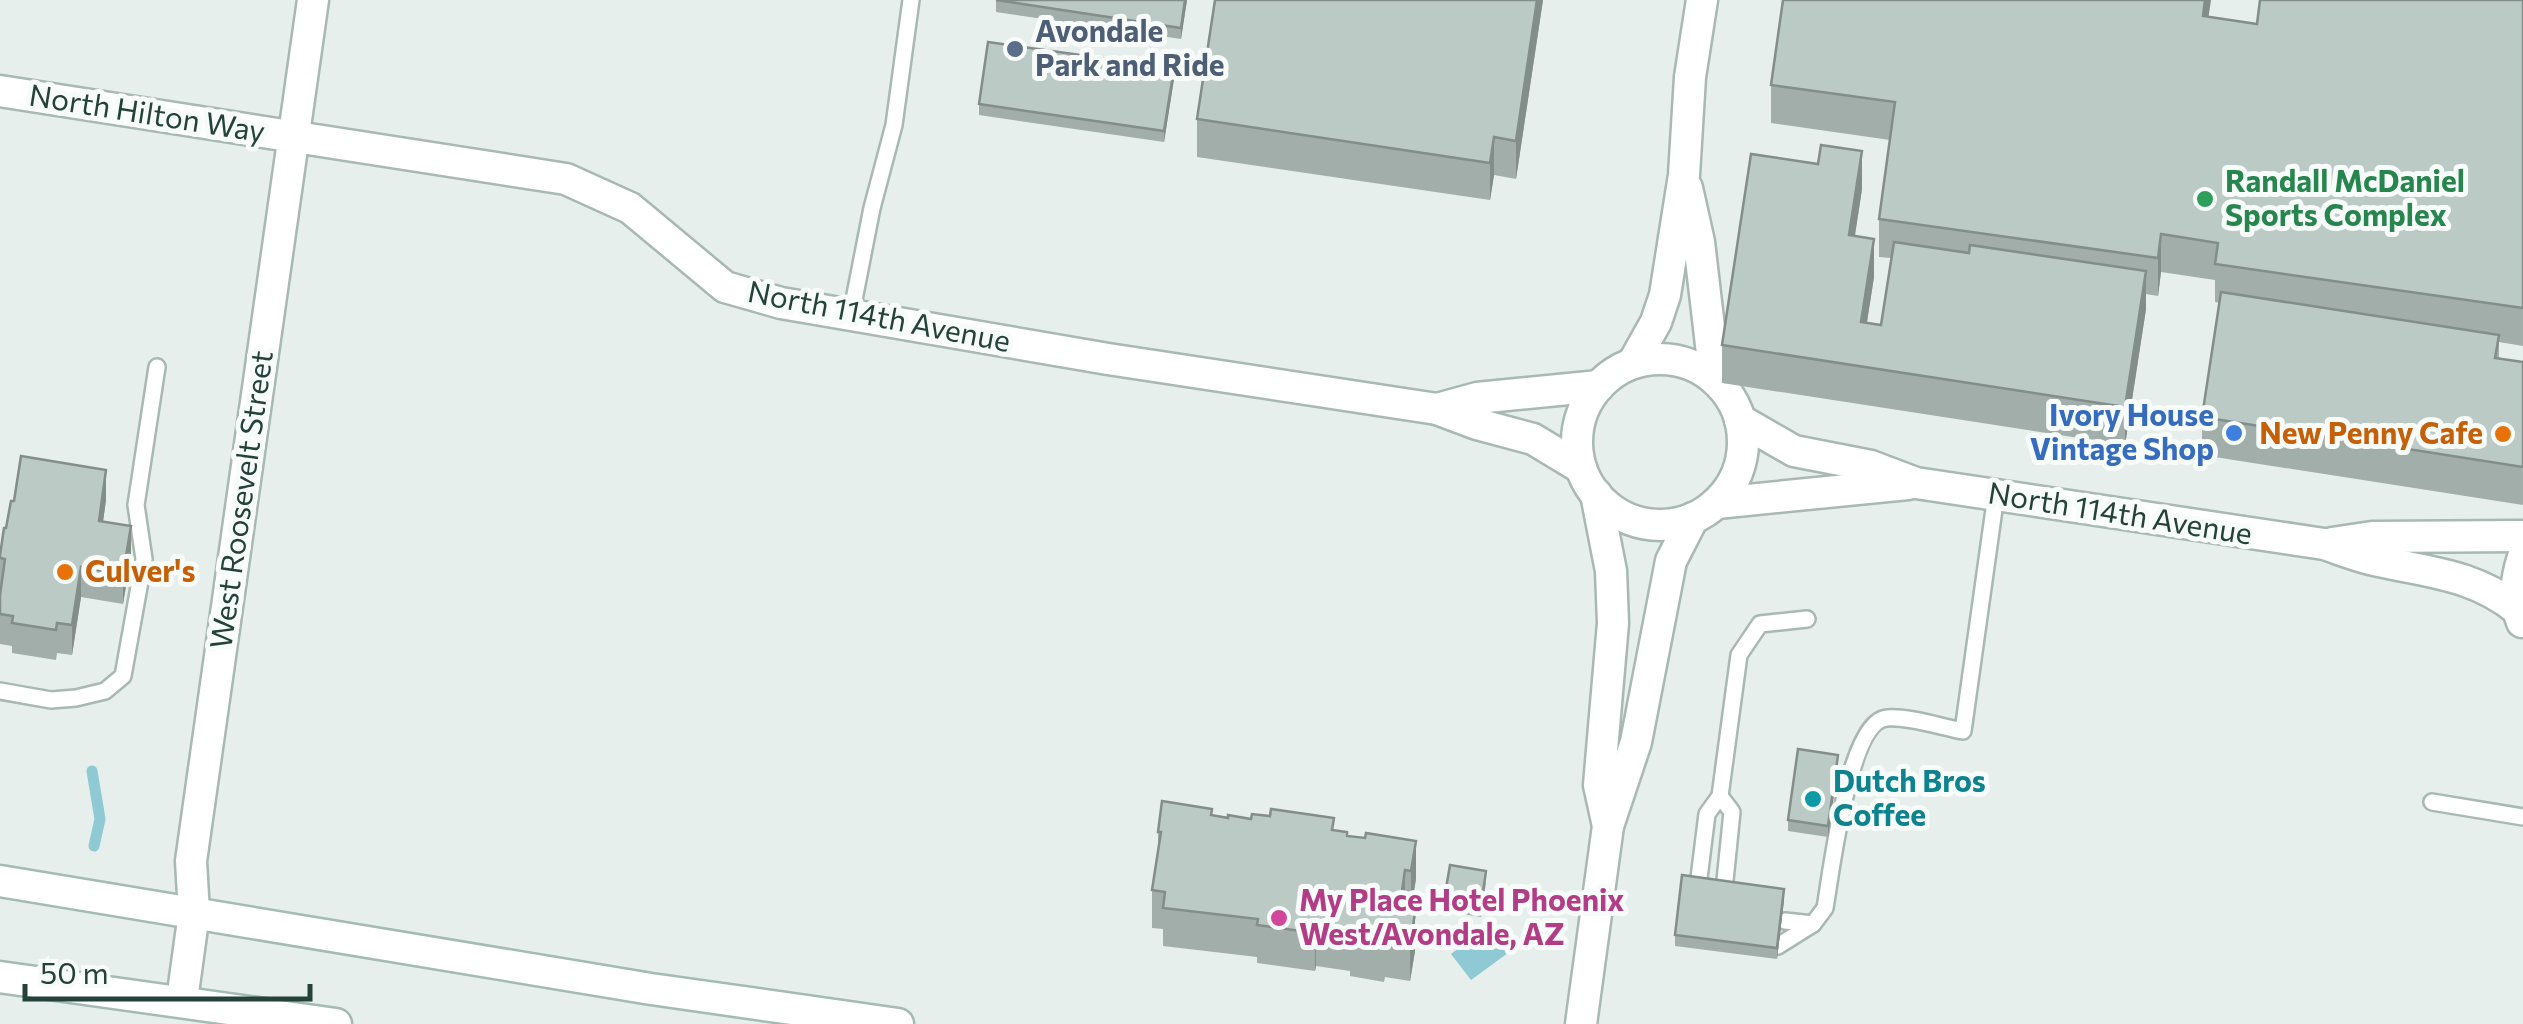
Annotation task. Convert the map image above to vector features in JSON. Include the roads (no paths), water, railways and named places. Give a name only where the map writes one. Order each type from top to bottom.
[{"type":"street","name":"West Roosevelt Street","points":[[181,1012],[194,913],[191,861],[313,0]]},
{"type":"street","points":[[1633,363],[1656,322],[1665,295],[1684,175],[1690,77],[1702,0]]},
{"type":"street","name":"North Hilton Way","points":[[0,91],[294,137]]},
{"type":"street","name":"North 114th Avenue","points":[[294,137],[566,179],[630,208],[725,287],[781,302],[1108,359],[1437,409]]},
{"type":"street","points":[[1684,175],[1700,242],[1715,379]]},
{"type":"street","points":[[1581,1024],[1608,826],[1636,742],[1671,562],[1705,510],[1731,485],[1740,465],[1743,442],[1740,420],[1715,379],[1690,364],[1662,358],[1633,363],[1599,386],[1579,424],[1578,446],[1611,571],[1613,623],[1599,785],[1608,826]]},
{"type":"street","points":[[1437,409],[1476,398],[1599,386]]},
{"type":"street","points":[[1437,409],[1533,439],[1588,481],[1611,509],[1630,520],[1651,525],[1673,524],[1705,510]]},
{"type":"street","name":"North 114th Avenue","points":[[1740,420],[1794,451],[1871,466],[1916,483],[2324,544],[2367,558],[2454,575],[2481,585],[2520,617]]},
{"type":"street","name":"North 114th Avenue","points":[[1705,510],[1916,483]]},
{"type":"street","name":"North 114th Avenue","points":[[2324,544],[2372,537],[2523,536]]},
{"type":"street","points":[[2520,617],[2515,584],[2523,557]]},
{"type":"street","points":[[0,881],[652,990],[898,1024]]},
{"type":"street","points":[[0,977],[181,1012],[336,1024]]},
{"type":"lane","points":[[851,315],[872,208],[894,126],[911,0]]},
{"type":"lane","points":[[0,691],[51,700],[76,698],[105,691],[122,676],[144,559],[136,505],[157,366]]},
{"type":"lane","points":[[1778,946],[1812,924],[1825,908],[1856,752],[1872,724],[1885,718],[1963,731],[1996,495]]},
{"type":"lane","points":[[1698,886],[1707,814],[1720,796],[1739,655],[1760,624],[1807,620]]},
{"type":"lane","points":[[1720,796],[1732,812],[1724,890]]},
{"type":"lane","points":[[2432,802],[2523,817]]},
{"type":"lane","points":[[1785,921],[1812,924]]},
{"type":"water","points":[[1492,923],[1512,950],[1471,980],[1451,954]]},
{"type":"waterway","points":[[92,771],[100,819],[94,846]]},
{"type":"place","name":"Avondale Park and Ride","points":[[1015,49]]},
{"type":"place","name":"Randall McDaniel Sports Complex","points":[[2205,199]]},
{"type":"place","name":"Ivory House Vintage Shop","points":[[2234,433]]},
{"type":"place","name":"New Penny Cafe","points":[[2503,434]]},
{"type":"place","name":"Culver's","points":[[65,572]]},
{"type":"place","name":"Dutch Bros Coffee","points":[[1813,799]]},
{"type":"place","name":"My Place Hotel Phoenix West/Avondale, AZ","points":[[1279,918]]}]
